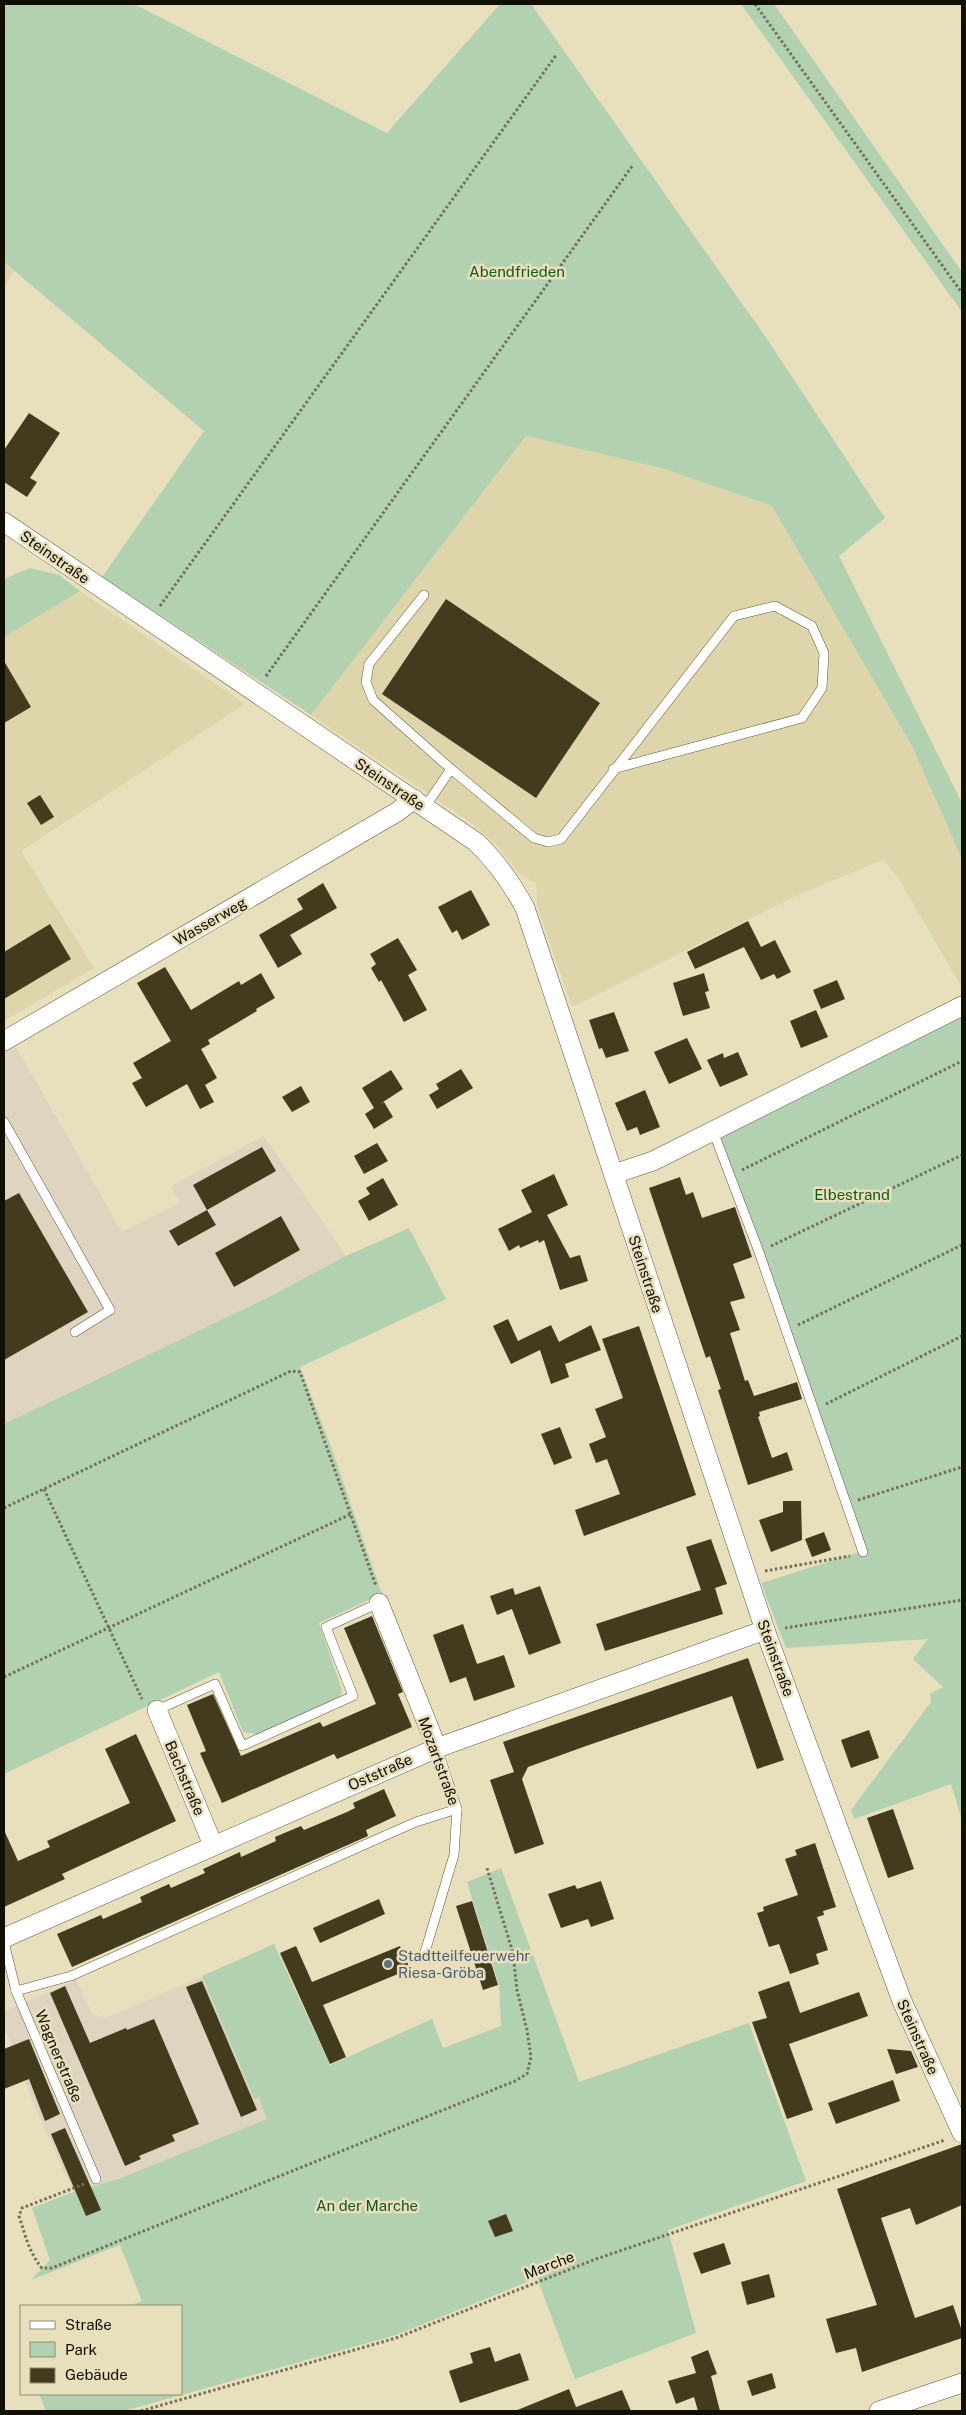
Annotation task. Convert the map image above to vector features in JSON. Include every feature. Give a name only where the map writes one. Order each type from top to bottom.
[{"type":"street","name":"Steinstraße","points":[[4,522],[476,842],[494,859],[510,879],[525,908],[766,1630],[902,2001],[958,2135]]},
{"type":"street","name":"Wasserweg","points":[[4,1041],[397,812],[420,803]]},
{"type":"street","points":[[614,1174],[653,1161],[962,1006]]},
{"type":"street","name":"Mozartstraße","points":[[379,1603],[437,1748]]},
{"type":"street","name":"Oststraße","points":[[4,1938],[437,1748],[766,1630]]},
{"type":"street","name":"Bachstraße","points":[[157,1710],[213,1845]]},
{"type":"street","points":[[880,2411],[962,2383]]},
{"type":"lane","points":[[424,595],[369,664],[366,682],[373,700],[451,769],[534,838],[548,842],[561,838],[613,769],[734,616],[775,606],[812,626],[824,653],[822,688],[802,718],[613,769]]},
{"type":"lane","points":[[420,803],[451,769]]},
{"type":"lane","points":[[4,1122],[110,1310],[75,1332]]},
{"type":"lane","points":[[713,1131],[759,1252],[862,1552]]},
{"type":"lane","points":[[157,1710],[215,1684],[242,1746],[353,1696],[326,1627],[379,1603]]},
{"type":"lane","name":"Mozartstraße","points":[[425,1952],[454,1855],[457,1809],[437,1748]]},
{"type":"lane","points":[[16,1992],[71,1976],[416,1822],[457,1809]]},
{"type":"lane","name":"Wagnerstraße","points":[[4,1942],[16,1992],[96,2179]]},
{"type":"path","points":[[755,4],[962,292]]},
{"type":"path","points":[[149,622],[557,54]]},
{"type":"path","points":[[254,692],[633,165]]},
{"type":"path","points":[[731,1178],[751,1166],[962,1061]]},
{"type":"path","points":[[759,1252],[962,1154]]},
{"type":"path","points":[[786,1331],[962,1245]]},
{"type":"path","points":[[814,1410],[962,1336]]},
{"type":"path","points":[[4,1508],[291,1371],[300,1372],[379,1595],[379,1603]]},
{"type":"path","points":[[846,1504],[962,1467]]},
{"type":"path","points":[[44,1489],[110,1627],[146,1708],[157,1710]]},
{"type":"path","points":[[4,1677],[351,1514]]},
{"type":"path","points":[[747,1574],[853,1556],[862,1552]]},
{"type":"path","points":[[766,1630],[962,1600]]},
{"type":"path","points":[[96,2179],[22,2208],[19,2216],[29,2246],[35,2260],[42,2268],[52,2268],[527,2074],[531,2056],[517,1990],[513,1953],[487,1868]]},
{"type":"path","name":"Marche","points":[[141,2411],[396,2338],[596,2259],[958,2135]]},
{"type":"shaded area","points":[[4,262],[14,271],[4,289]]},
{"type":"shaded area","points":[[526,436],[665,469],[772,505],[912,746],[962,859],[962,988],[897,876],[883,860],[802,893],[572,1007],[537,906],[536,883],[520,875],[498,846],[470,822],[311,715]]},
{"type":"shaded area","points":[[80,591],[245,704],[21,851],[94,968],[4,1021],[4,637]]},
{"type":"shaded area","points":[[16,1047],[122,1232],[180,1203],[171,1186],[264,1136],[346,1256],[269,1297],[4,1424],[4,1054]]},
{"type":"shaded area","points":[[202,1976],[254,2099],[259,2097],[267,2119],[118,2179],[73,2192],[31,2097],[4,2026],[4,2011],[76,1980],[92,2014],[106,2018]]},
{"type":"green space","name":"Abendfrieden","points":[[4,4],[134,4],[387,133],[500,4],[531,4],[767,339],[885,518],[839,556],[962,803],[962,859],[912,746],[772,506],[665,469],[526,436],[311,715],[102,577],[204,431],[4,262]]},
{"type":"green space","points":[[741,4],[774,4],[962,272],[962,312]]},
{"type":"green space","points":[[30,568],[59,575],[80,591],[4,637],[4,579]]},
{"type":"green space","name":"Elbestrand","points":[[962,1011],[962,1820],[951,1784],[854,1819],[851,1810],[931,1702],[930,1694],[943,1687],[913,1659],[928,1639],[786,1648],[761,1583],[859,1552],[715,1139]]},
{"type":"green space","points":[[409,1228],[446,1299],[300,1367],[331,1447],[382,1594],[319,1623],[342,1690],[340,1697],[256,1734],[243,1732],[219,1672],[4,1774],[4,1424],[269,1297],[346,1256]]},
{"type":"green space","name":"An der Marche","points":[[501,1868],[579,2082],[749,2023],[806,2181],[668,2230],[696,2333],[575,2379],[537,2278],[396,2335],[182,2395],[182,2305],[132,2305],[142,2301],[120,2245],[31,2280],[50,2260],[32,2208],[73,2192],[118,2179],[267,2119],[259,2097],[254,2099],[202,1976],[274,1944],[330,2065],[432,2019],[443,2048],[501,2026],[499,1985],[467,1882]]},
{"type":"green space","points":[[39,2395],[181,2395],[124,2411],[46,2411]]},
{"type":"building","points":[[29,413],[60,433],[30,478],[37,482],[27,497],[4,482],[4,450]]},
{"type":"building","points":[[446,599],[600,703],[536,798],[382,694]]},
{"type":"building","points":[[4,661],[31,707],[4,723]]},
{"type":"building","points":[[40,795],[54,817],[41,825],[27,803]]},
{"type":"building","points":[[323,883],[337,908],[290,935],[302,954],[278,968],[259,935],[303,909],[297,899]]},
{"type":"building","points":[[471,890],[490,925],[462,940],[457,930],[452,933],[438,907]]},
{"type":"building","points":[[748,921],[761,947],[775,940],[791,972],[777,979],[774,974],[761,980],[744,947],[695,969],[687,952]]},
{"type":"building","points":[[50,924],[71,959],[4,999],[4,952]]},
{"type":"building","points":[[398,938],[417,970],[408,975],[427,1010],[404,1022],[381,980],[379,982],[371,968],[376,964],[370,954]]},
{"type":"building","points":[[165,967],[191,1010],[239,981],[241,985],[261,973],[275,998],[208,1040],[210,1044],[201,1049],[217,1078],[205,1085],[214,1102],[200,1109],[187,1084],[146,1107],[132,1083],[142,1078],[133,1063],[171,1041],[137,983]]},
{"type":"building","points":[[704,973],[709,991],[705,992],[710,1008],[683,1016],[673,983]]},
{"type":"building","points":[[837,980],[845,999],[821,1009],[813,990]]},
{"type":"building","points":[[816,1010],[828,1037],[801,1048],[790,1021]]},
{"type":"building","points":[[614,1012],[629,1051],[606,1058],[602,1048],[599,1049],[589,1020]]},
{"type":"building","points":[[687,1038],[702,1069],[669,1084],[654,1052]]},
{"type":"building","points":[[738,1052],[748,1075],[720,1087],[707,1060],[723,1053],[724,1058]]},
{"type":"building","points":[[461,1069],[473,1088],[437,1109],[429,1095],[439,1089],[436,1084]]},
{"type":"building","points":[[391,1070],[403,1089],[380,1104],[384,1102],[393,1117],[374,1129],[365,1114],[374,1108],[362,1088]]},
{"type":"building","points":[[301,1086],[310,1102],[292,1112],[282,1097]]},
{"type":"building","points":[[645,1090],[660,1127],[640,1135],[637,1127],[627,1131],[615,1103]]},
{"type":"building","points":[[377,1143],[388,1161],[364,1174],[354,1156]]},
{"type":"building","points":[[262,1147],[276,1171],[207,1210],[193,1185]]},
{"type":"building","points":[[554,1174],[568,1205],[547,1215],[570,1258],[580,1255],[588,1281],[560,1290],[544,1240],[539,1243],[538,1240],[520,1248],[519,1245],[509,1251],[498,1229],[532,1212],[521,1190]]},
{"type":"building","points":[[680,1177],[686,1195],[693,1192],[702,1218],[735,1207],[752,1257],[733,1264],[745,1298],[730,1302],[740,1330],[730,1333],[745,1381],[748,1380],[754,1396],[797,1382],[802,1399],[759,1412],[760,1416],[758,1417],[772,1458],[787,1452],[793,1470],[748,1485],[718,1390],[721,1389],[710,1356],[706,1358],[649,1188]]},
{"type":"building","points":[[383,1178],[398,1205],[369,1221],[358,1201],[370,1194],[366,1188]]},
{"type":"building","points":[[19,1193],[88,1312],[4,1360],[4,1201]]},
{"type":"building","points":[[207,1210],[216,1225],[178,1246],[169,1231]]},
{"type":"building","points":[[281,1216],[300,1250],[234,1287],[215,1253]]},
{"type":"building","points":[[508,1319],[518,1341],[551,1325],[559,1342],[591,1325],[601,1350],[565,1364],[569,1377],[551,1384],[540,1350],[511,1364],[493,1326]]},
{"type":"building","points":[[639,1326],[696,1495],[584,1536],[575,1510],[620,1494],[607,1459],[596,1463],[589,1444],[606,1437],[595,1409],[623,1398],[602,1339]]},
{"type":"building","points":[[560,1427],[572,1458],[554,1465],[541,1434]]},
{"type":"building","points":[[783,1501],[801,1501],[802,1540],[771,1552],[759,1520],[783,1512]]},
{"type":"building","points":[[824,1532],[831,1550],[812,1557],[805,1539]]},
{"type":"building","points":[[711,1539],[727,1584],[715,1588],[723,1614],[605,1651],[596,1624],[701,1590],[686,1547]]},
{"type":"building","points":[[540,1586],[561,1643],[529,1655],[512,1609],[497,1615],[490,1596],[513,1588],[515,1595]]},
{"type":"building","points":[[372,1616],[403,1692],[398,1694],[412,1727],[337,1759],[334,1754],[222,1803],[200,1753],[206,1751],[187,1705],[213,1694],[241,1756],[320,1722],[323,1727],[376,1704],[344,1628]]},
{"type":"building","points":[[463,1624],[477,1664],[504,1655],[515,1687],[474,1701],[466,1677],[450,1683],[433,1635]]},
{"type":"building","points":[[748,1658],[784,1760],[757,1769],[732,1696],[586,1746],[528,1767],[522,1779],[544,1844],[515,1854],[490,1780],[514,1772],[503,1742]]},
{"type":"building","points":[[869,1730],[879,1758],[851,1768],[841,1740]]},
{"type":"building","points":[[136,1734],[176,1821],[62,1874],[65,1879],[4,1907],[4,1830],[18,1861],[50,1847],[47,1841],[130,1803],[105,1749]]},
{"type":"building","points":[[384,1789],[396,1816],[366,1830],[368,1836],[72,1967],[57,1934],[101,1915],[103,1919],[142,1902],[140,1897],[169,1884],[171,1888],[205,1873],[203,1869],[240,1852],[241,1857],[276,1841],[275,1837],[301,1826],[304,1830],[347,1812],[355,1808],[353,1803]]},
{"type":"building","points":[[893,1809],[914,1869],[888,1878],[867,1818]]},
{"type":"building","points":[[815,1843],[836,1907],[823,1911],[824,1915],[817,1917],[828,1950],[816,1954],[819,1964],[790,1974],[779,1944],[769,1947],[757,1913],[764,1911],[763,1907],[798,1895],[785,1859],[797,1855],[795,1850]]},
{"type":"building","points":[[601,1881],[614,1919],[591,1927],[588,1919],[561,1928],[548,1894],[575,1885],[577,1889]]},
{"type":"building","points":[[379,1899],[385,1914],[320,1943],[313,1928]]},
{"type":"building","points":[[472,1901],[498,1985],[483,1990],[456,1906]]},
{"type":"building","points":[[296,1946],[312,1982],[400,1946],[410,1969],[323,2005],[346,2057],[330,2064],[280,1953]]},
{"type":"building","points":[[202,1981],[257,2110],[241,2117],[186,1987]]},
{"type":"building","points":[[789,1981],[800,2013],[859,1992],[868,2016],[789,2044],[813,2110],[787,2119],[752,2022],[767,2018],[758,1992]]},
{"type":"building","points":[[65,1986],[90,2043],[154,2019],[199,2124],[172,2135],[175,2141],[139,2156],[141,2159],[125,2166],[50,1993]]},
{"type":"building","points":[[29,2039],[60,2114],[45,2121],[29,2079],[4,2089],[4,2049]]},
{"type":"building","points":[[887,2049],[911,2051],[918,2067],[896,2074]]},
{"type":"building","points":[[893,2080],[900,2101],[836,2124],[828,2103]]},
{"type":"building","points":[[65,2128],[101,2210],[86,2216],[51,2134]]},
{"type":"building","points":[[962,2144],[962,2205],[916,2225],[910,2208],[881,2218],[915,2318],[953,2305],[962,2331],[962,2338],[862,2372],[856,2348],[836,2353],[826,2319],[877,2305],[837,2189]]},
{"type":"building","points":[[506,2214],[513,2231],[495,2237],[488,2221]]},
{"type":"building","points":[[724,2243],[731,2264],[701,2274],[693,2253]]},
{"type":"building","points":[[769,2274],[775,2297],[747,2305],[741,2282]]},
{"type":"building","points":[[490,2347],[495,2362],[520,2353],[529,2380],[460,2403],[449,2371],[473,2363],[470,2353]]},
{"type":"building","points":[[708,2350],[717,2374],[711,2376],[720,2411],[698,2411],[694,2397],[676,2404],[668,2381],[696,2373],[691,2357]]},
{"type":"building","points":[[772,2373],[776,2388],[752,2396],[747,2381]]},
{"type":"building","points":[[569,2389],[576,2407],[622,2390],[631,2411],[515,2411]]},
{"type":"place","name":"Stadtteilfeuerwehr Riesa-Gröba","points":[[388,1964]]}]
